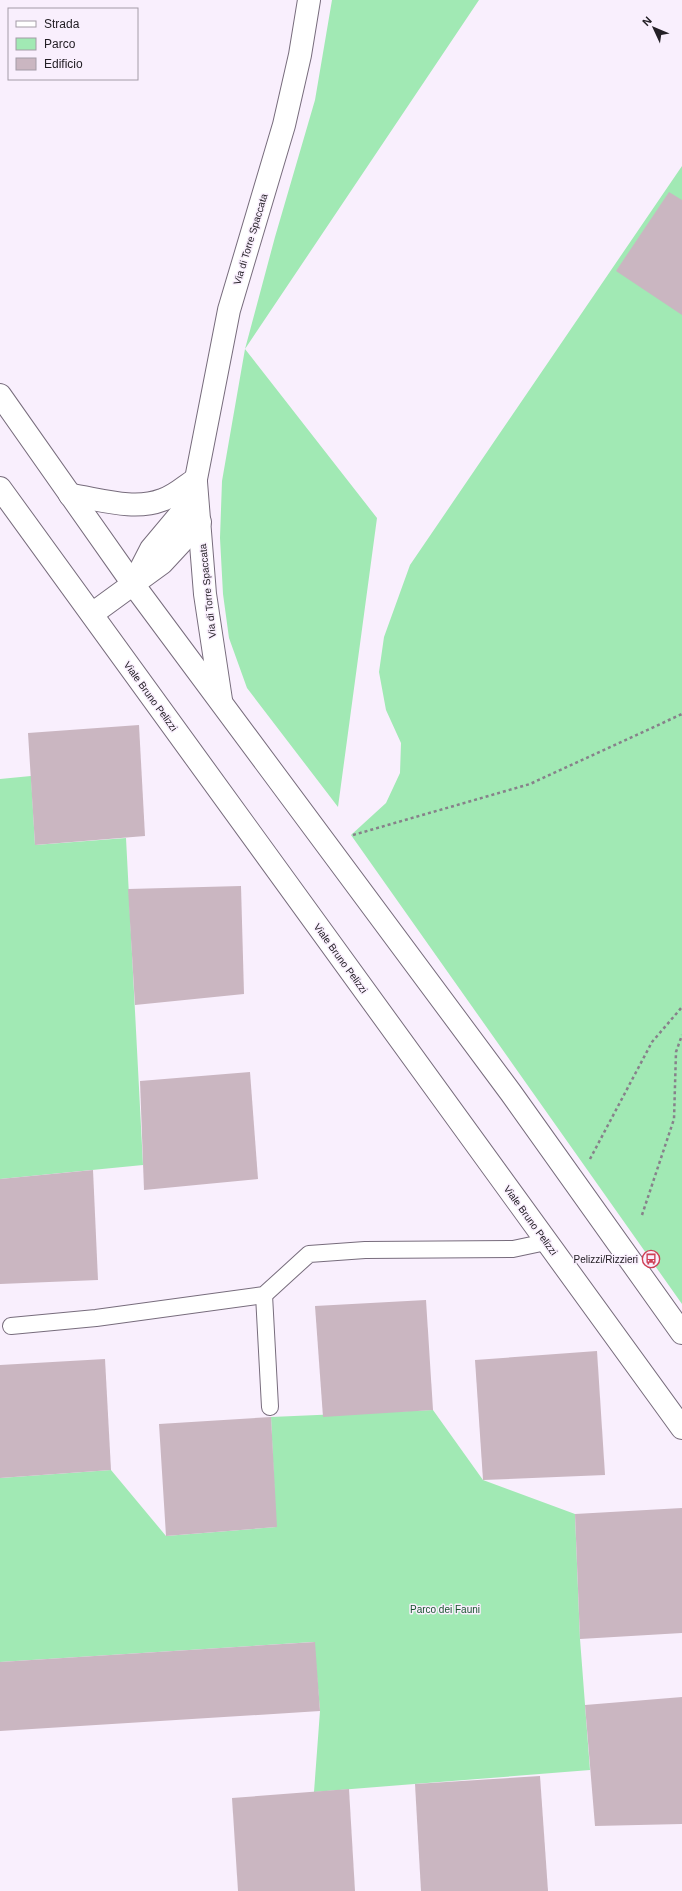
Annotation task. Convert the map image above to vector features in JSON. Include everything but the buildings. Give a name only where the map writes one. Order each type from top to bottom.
[{"type":"street","name":"Via di Torre Spaccata","points":[[92,614],[132,584],[151,549],[182,512],[196,479],[229,310],[284,125],[300,55],[309,0]]},
{"type":"street","points":[[0,395],[132,584],[512,1093],[682,1333]]},
{"type":"street","name":"Via di Torre Spaccata","points":[[196,479],[205,594],[222,703]]},
{"type":"street","points":[[70,495],[142,504],[156,502],[170,497],[196,479]]},
{"type":"street","name":"Viale Bruno Pelizzi","points":[[0,488],[682,1428]]},
{"type":"street","points":[[132,584],[167,558],[200,522]]},
{"type":"lane","points":[[11,1326],[96,1318],[264,1295],[309,1254],[364,1250],[513,1250],[546,1242]]},
{"type":"lane","points":[[264,1295],[270,1407]]},
{"type":"path","points":[[351,835],[530,784],[682,714]]},
{"type":"path","points":[[592,1158],[652,1042],[682,1006]]},
{"type":"path","points":[[642,1215],[674,1119],[676,1052],[682,1035]]},
{"type":"green space","points":[[332,0],[479,0],[245,349],[275,237],[315,100]]},
{"type":"green space","points":[[682,166],[682,1304],[351,835],[386,803],[400,773],[401,743],[386,710],[379,672],[384,637],[410,565]]},
{"type":"green space","points":[[245,349],[377,518],[338,807],[247,688],[229,638],[223,594],[220,538],[222,481]]},
{"type":"green space","points":[[31,776],[35,845],[126,838],[143,1165],[0,1179],[0,779]]},
{"type":"green space","name":"Parco dei Fauni","points":[[433,1410],[483,1480],[575,1514],[580,1639],[590,1770],[314,1792],[320,1711],[314,1642],[0,1662],[0,1478],[111,1470],[166,1536],[276,1527],[271,1417]]},
{"type":"place","name":"Pelizzi/Rizzieri","points":[[651,1259]]}]
